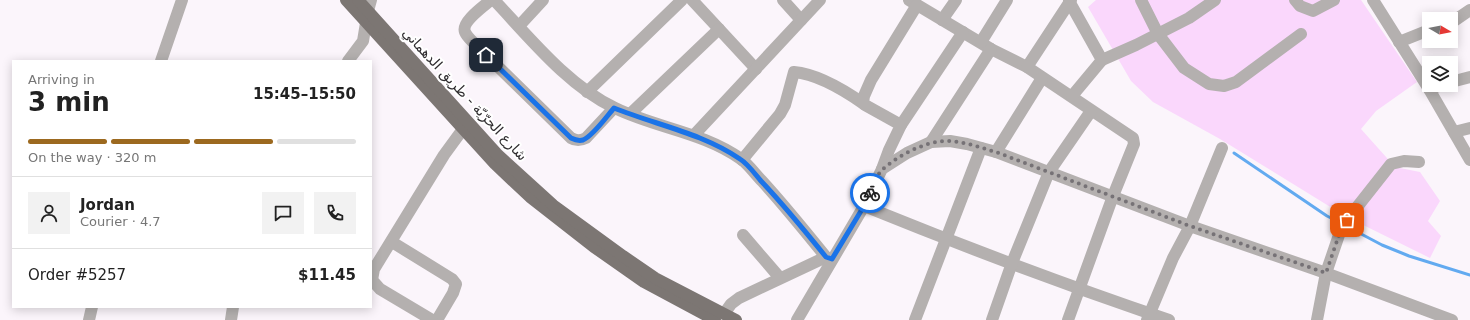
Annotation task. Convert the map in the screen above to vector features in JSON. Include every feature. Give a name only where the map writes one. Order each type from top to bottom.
[{"type":"main road","name":"شارع الحرّيّة - طريق الدهماني","points":[[346,0],[368,11],[463,129],[509,178],[530,197],[594,247],[644,282],[720,317],[736,320]]},
{"type":"main road","name":"شارع الحرّيّة - طريق الدهماني","points":[[358,0],[498,155],[553,205],[655,278],[720,317]]},
{"type":"street","points":[[162,60],[182,0]]},
{"type":"street","points":[[614,108],[586,138],[576,140],[571,138],[476,45],[465,32],[465,27],[469,19],[492,0],[567,76],[587,92],[614,108],[694,134],[717,145],[742,160],[784,205],[829,258]]},
{"type":"street","points":[[519,26],[543,0]]},
{"type":"street","points":[[587,92],[682,0]]},
{"type":"street","points":[[692,0],[756,69]]},
{"type":"street","points":[[783,0],[802,20]]},
{"type":"street","points":[[694,134],[820,0]]},
{"type":"street","points":[[942,20],[956,0]]},
{"type":"street","points":[[931,142],[986,46],[1007,0]]},
{"type":"street","points":[[1027,67],[1070,0],[1102,60]]},
{"type":"street","points":[[1141,0],[1158,34],[1184,68],[1209,84],[1224,86],[1236,82],[1301,34]]},
{"type":"street","points":[[1072,96],[1102,60],[1189,18],[1215,0]]},
{"type":"street","points":[[1295,0],[1300,6],[1314,11],[1334,0]]},
{"type":"street","points":[[1373,0],[1422,78]]},
{"type":"street","points":[[864,104],[864,96],[871,80],[913,2],[986,46],[1027,67],[1127,133],[1134,141],[1068,320]]},
{"type":"street","points":[[1458,18],[1470,10]]},
{"type":"street","points":[[349,60],[363,41],[368,11]]},
{"type":"street","points":[[630,114],[719,29]]},
{"type":"street","points":[[797,320],[829,258],[864,206],[901,125],[963,32]]},
{"type":"street","points":[[1399,42],[1422,33]]},
{"type":"street","points":[[742,160],[780,114],[785,105],[794,72],[804,73],[841,88],[864,104],[901,125]]},
{"type":"street","points":[[1458,80],[1470,77]]},
{"type":"street","points":[[996,152],[1042,78]]},
{"type":"street","points":[[1431,92],[1470,160]]},
{"type":"street","points":[[992,320],[1012,263],[1049,172],[1092,111]]},
{"type":"street","points":[[1454,132],[1470,128]]},
{"type":"street","points":[[432,320],[380,289],[372,280],[374,269],[392,242],[444,155],[463,129]]},
{"type":"street","points":[[882,169],[907,153],[931,142],[950,141],[967,144],[996,152],[1190,226],[1326,273],[1452,320]]},
{"type":"street","points":[[915,320],[981,148]]},
{"type":"street","points":[[1148,317],[1173,258],[1190,226],[1222,148]]},
{"type":"street","points":[[1317,320],[1326,273],[1344,225],[1387,167],[1395,162],[1419,162]]},
{"type":"street","points":[[864,206],[945,239],[1012,263],[1148,317],[1169,320]]},
{"type":"street","points":[[743,235],[780,278]]},
{"type":"street","points":[[392,242],[452,279],[456,284],[454,293],[437,320]]},
{"type":"street","points":[[720,317],[731,304],[739,298],[780,278],[829,258]]},
{"type":"street","points":[[89,320],[92,308]]},
{"type":"street","points":[[231,320],[233,308]]},
{"type":"shaded area","points":[[1096,0],[1361,0],[1417,82],[1376,111],[1361,129],[1395,167],[1420,172],[1440,201],[1428,221],[1441,236],[1430,258],[1345,216],[1220,139],[1153,102],[1131,81],[1088,7]]},
{"type":"waterway","points":[[1234,153],[1327,216],[1343,224]]},
{"type":"waterway","points":[[1348,227],[1382,245],[1409,256],[1470,275]]},
{"type":"way so far","points":[[870,193],[882,169],[907,153],[931,142],[950,141],[996,152],[1190,226],[1326,273],[1340,232],[1347,220]]},
{"type":"route","points":[[486,55],[571,138],[576,140],[582,140],[590,135],[614,108],[694,134],[717,145],[742,160],[784,205],[826,257],[832,259],[864,206],[870,193]]}]
